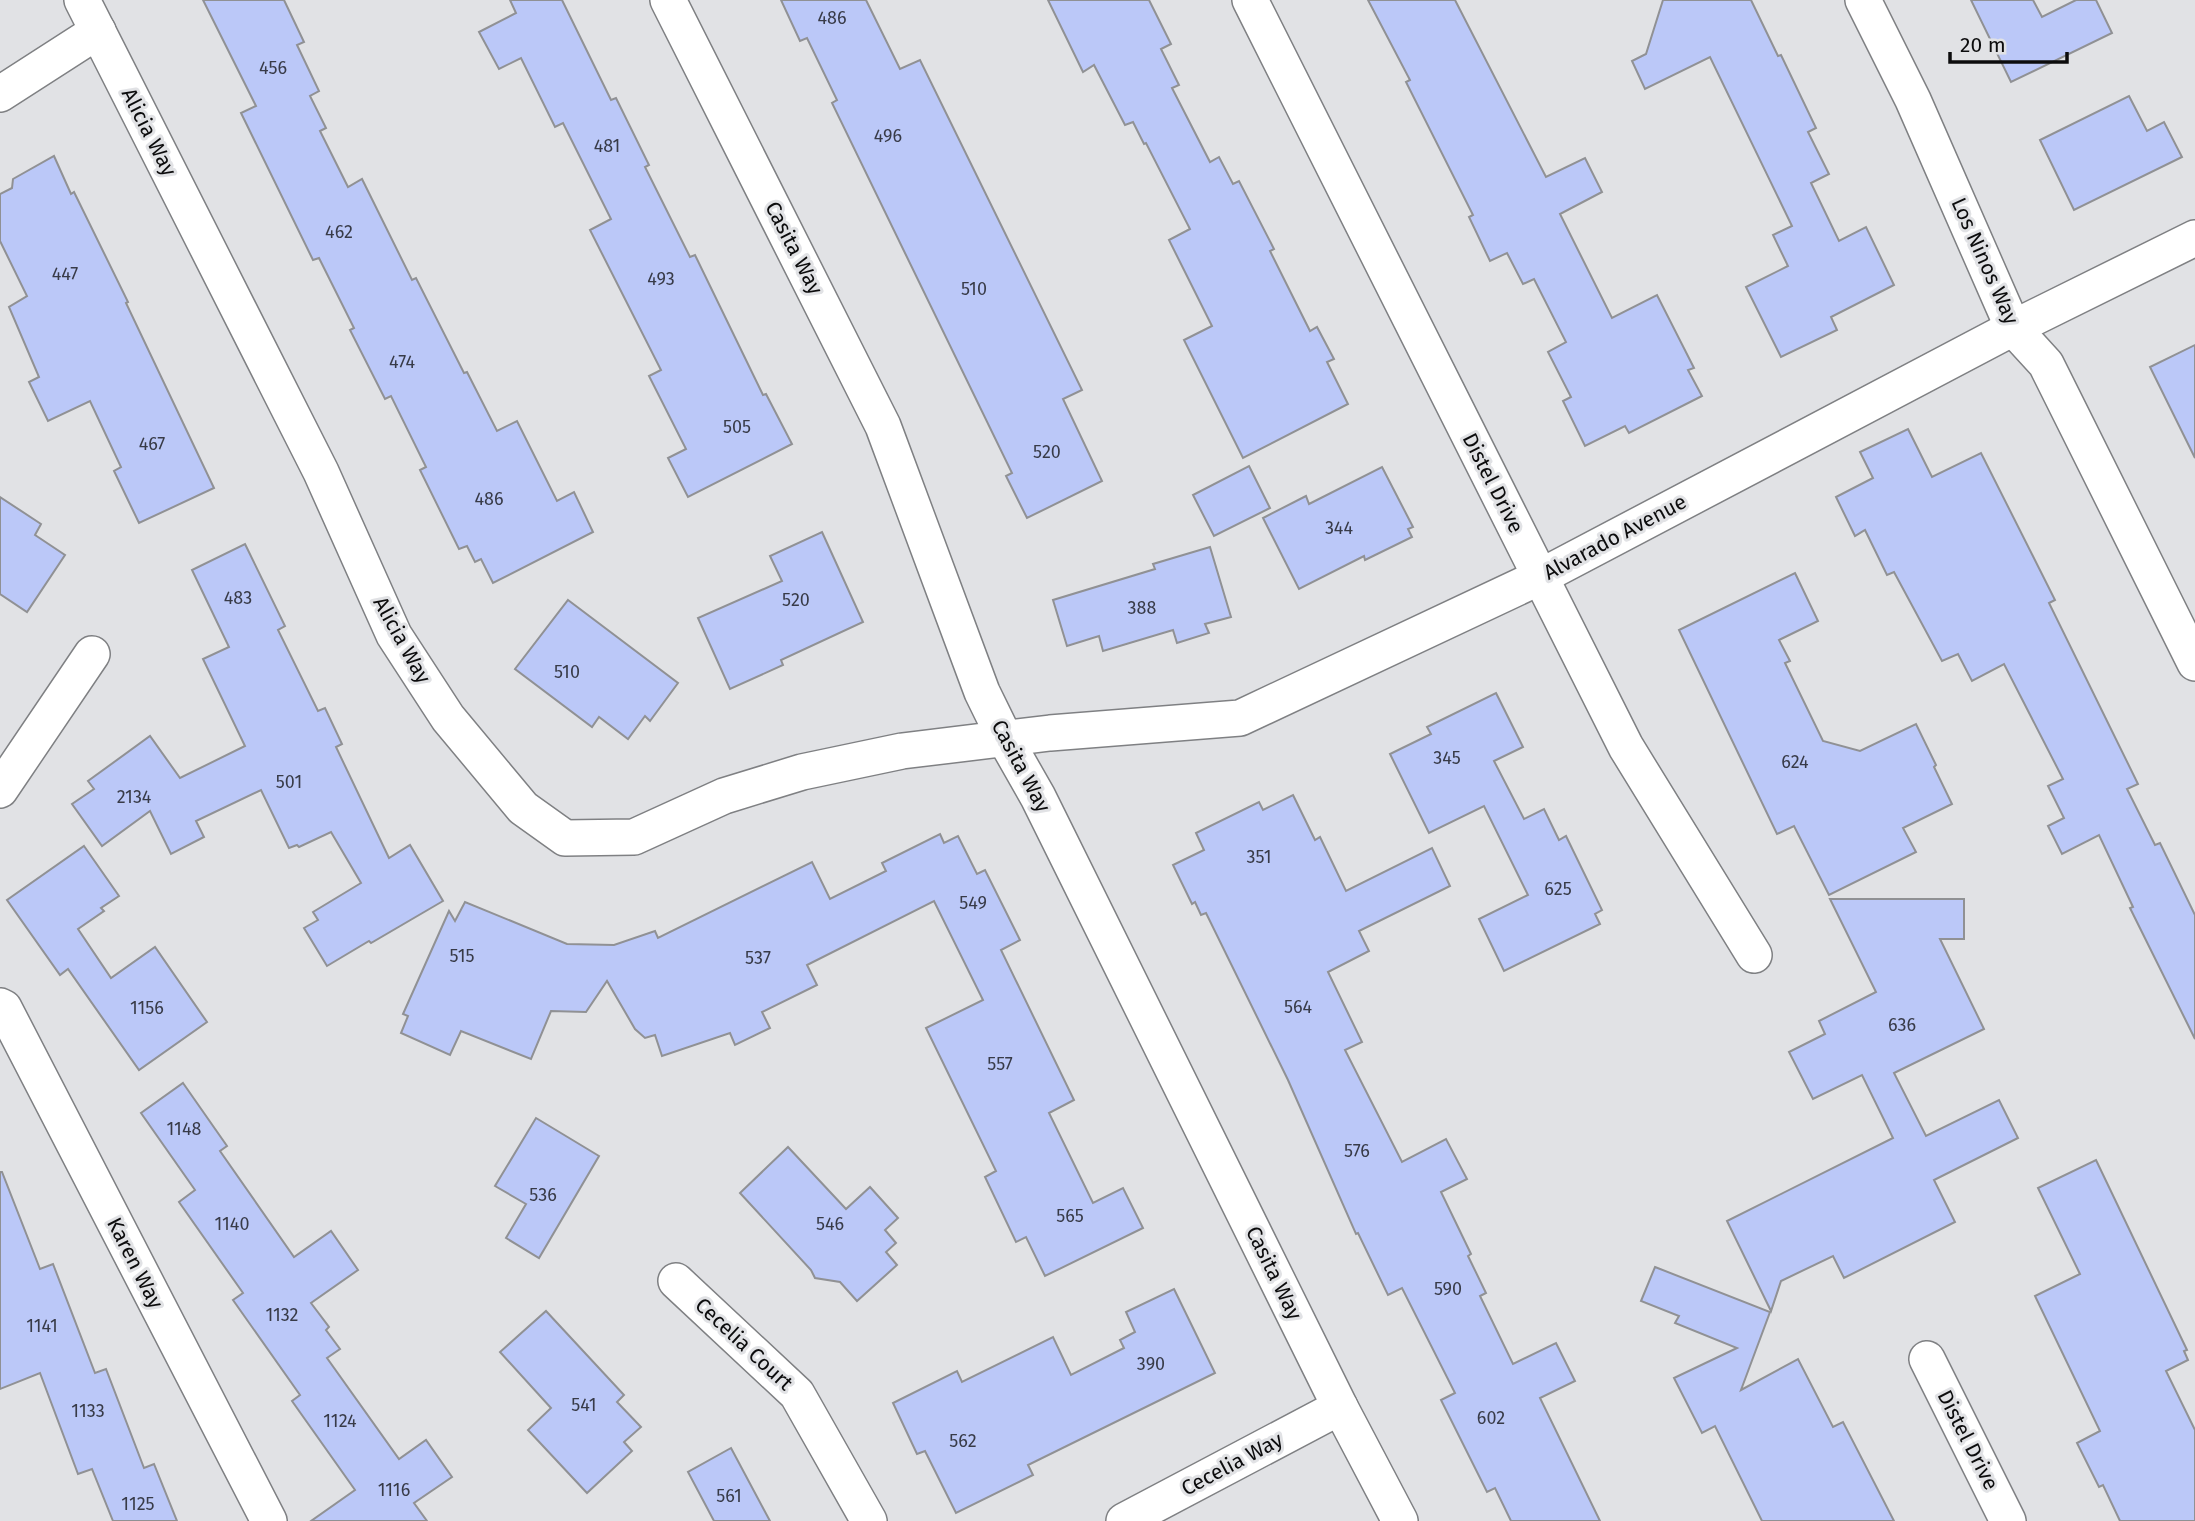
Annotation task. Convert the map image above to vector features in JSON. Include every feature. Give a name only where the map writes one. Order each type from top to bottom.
[{"type":"street","name":"Alicia Way","points":[[82,0],[321,472],[394,635],[448,718],[523,808],[565,838],[634,838],[724,796],[803,772],[902,751],[1005,739]]},
{"type":"street","name":"Casita Way","points":[[668,0],[883,426],[982,692],[1044,810],[1399,1521]]},
{"type":"street","name":"Distel Drive","points":[[1250,0],[1626,747],[1754,955]]},
{"type":"street","name":"Los Ninos Way","points":[[1863,0],[1913,100],[2013,328],[2046,364],[2195,663]]},
{"type":"street","points":[[0,94],[99,32]]},
{"type":"street","name":"Alvarado Avenue","points":[[1005,739],[1240,718],[1540,577],[2013,328],[2195,237]]},
{"type":"street","points":[[0,790],[92,654]]},
{"type":"street","name":"Karen Way","points":[[0,1006],[4,1008],[269,1521]]},
{"type":"street","name":"Cecelia Court","points":[[676,1281],[797,1394],[869,1521]]},
{"type":"street","name":"Distel Drive","points":[[1927,1359],[2008,1521]]},
{"type":"street","name":"Cecelia Way","points":[[1124,1521],[1340,1407]]},
{"type":"building","points":[[203,0],[284,0],[304,42],[297,45],[319,91],[310,96],[326,128],[320,131],[348,187],[362,179],[412,280],[416,278],[497,431],[517,421],[557,501],[574,492],[593,532],[493,583],[481,559],[475,562],[467,546],[459,549],[420,470],[426,467],[391,396],[385,399],[350,330],[354,328],[319,258],[313,260],[241,113],[256,106]]},
{"type":"building","points":[[510,0],[562,0],[611,100],[616,98],[649,165],[645,167],[690,257],[695,255],[763,395],[766,394],[792,444],[688,497],[668,458],[686,449],[649,376],[661,370],[590,230],[611,219],[563,123],[555,127],[521,58],[499,69],[479,32],[516,13]]},
{"type":"building","points":[[781,0],[866,0],[900,69],[920,60],[1082,390],[1063,399],[1102,481],[1027,518],[1006,476],[1012,473],[832,103],[837,100],[807,38],[800,41]]},
{"type":"building","points":[[1048,0],[1149,0],[1171,44],[1161,49],[1179,85],[1172,88],[1210,162],[1219,157],[1233,184],[1239,181],[1274,249],[1270,251],[1310,331],[1317,327],[1334,359],[1327,362],[1348,404],[1243,458],[1184,340],[1212,326],[1169,240],[1190,229],[1133,122],[1125,125],[1094,65],[1083,72]]},
{"type":"building","points":[[1368,0],[1455,0],[1546,177],[1585,158],[1602,192],[1560,214],[1612,318],[1657,295],[1694,368],[1688,370],[1702,396],[1629,433],[1625,426],[1585,446],[1563,401],[1571,397],[1548,352],[1566,342],[1534,279],[1523,284],[1507,253],[1490,261],[1469,217],[1473,215],[1406,82],[1410,80]]},
{"type":"building","points":[[1663,0],[1751,0],[1816,128],[1808,132],[1829,174],[1811,183],[1839,241],[1866,227],[1894,285],[1831,317],[1837,330],[1781,357],[1746,287],[1788,266],[1773,235],[1792,226],[1710,57],[1645,89],[1632,61],[1646,54]]},
{"type":"building","points":[[1971,0],[2033,0],[2042,17],[2076,0],[2096,0],[2112,33],[2011,82]]},
{"type":"building","points":[[2129,96],[2147,131],[2164,122],[2182,157],[2074,210],[2040,140]]},
{"type":"building","points":[[54,156],[128,302],[126,303],[214,488],[139,523],[114,471],[121,467],[90,401],[48,421],[29,382],[39,377],[9,307],[27,296],[0,241],[0,194],[12,188],[13,179]]},
{"type":"building","points":[[2195,345],[2195,458],[2150,367]]},
{"type":"building","points":[[1908,429],[1932,477],[1981,453],[2055,600],[2049,603],[2138,784],[2127,789],[2155,845],[2160,843],[2195,915],[2195,1039],[2130,908],[2133,907],[2099,835],[2062,854],[2048,826],[2064,818],[2048,786],[2063,779],[2004,664],[1972,681],[1958,654],[1942,661],[1894,572],[1887,575],[1865,530],[1855,536],[1836,497],[1873,478],[1860,452]]},
{"type":"building","points":[[1249,466],[1270,508],[1214,536],[1193,495]]},
{"type":"building","points":[[1382,467],[1413,527],[1408,529],[1412,537],[1365,560],[1364,556],[1299,589],[1263,518],[1306,496],[1309,504]]},
{"type":"building","points":[[0,497],[41,524],[35,535],[65,555],[27,612],[0,594]]},
{"type":"building","points":[[822,532],[863,622],[781,660],[783,665],[730,689],[698,618],[782,581],[770,556]]},
{"type":"building","points":[[245,544],[285,626],[278,630],[318,711],[325,708],[342,744],[336,747],[389,858],[410,845],[443,901],[327,966],[304,928],[318,920],[313,912],[361,883],[331,832],[299,847],[297,845],[289,848],[261,790],[196,821],[204,837],[171,854],[150,811],[102,846],[72,804],[94,789],[88,781],[150,736],[180,778],[245,746],[203,659],[229,647],[192,570]]},
{"type":"building","points":[[1210,547],[1231,617],[1205,624],[1209,633],[1177,643],[1173,630],[1103,651],[1099,636],[1067,646],[1053,600],[1155,569],[1153,564]]},
{"type":"building","points":[[1795,573],[1818,621],[1779,640],[1790,661],[1785,663],[1823,741],[1860,751],[1916,724],[1952,804],[1903,828],[1916,852],[1829,895],[1794,826],[1777,834],[1679,630]]},
{"type":"building","points":[[568,600],[678,683],[650,721],[645,716],[628,739],[599,717],[592,727],[515,669]]},
{"type":"building","points":[[1496,693],[1523,747],[1494,761],[1524,819],[1544,809],[1559,840],[1566,836],[1602,910],[1595,914],[1600,924],[1504,971],[1479,919],[1528,895],[1484,806],[1429,833],[1390,754],[1431,734],[1427,727]]},
{"type":"building","points":[[1293,795],[1315,840],[1320,837],[1346,891],[1432,848],[1450,886],[1359,931],[1369,951],[1328,972],[1362,1042],[1345,1050],[1402,1162],[1446,1139],[1467,1179],[1441,1192],[1471,1254],[1468,1256],[1486,1293],[1480,1296],[1513,1364],[1556,1343],[1575,1381],[1540,1398],[1600,1521],[1511,1521],[1495,1488],[1487,1492],[1441,1400],[1455,1393],[1402,1288],[1388,1295],[1358,1233],[1356,1234],[1288,1080],[1206,913],[1201,915],[1195,902],[1192,904],[1173,865],[1204,850],[1196,833],[1259,802],[1263,810]]},
{"type":"building","points":[[940,834],[944,843],[958,836],[977,874],[985,870],[1020,940],[1001,950],[1074,1100],[1049,1113],[1093,1203],[1123,1188],[1143,1228],[1045,1276],[1026,1237],[1016,1242],[985,1177],[996,1171],[926,1028],[983,1000],[934,901],[807,965],[817,985],[762,1012],[770,1028],[735,1045],[730,1033],[662,1056],[655,1035],[645,1038],[635,1029],[607,981],[586,1012],[551,1011],[531,1059],[461,1031],[450,1055],[401,1033],[408,1016],[403,1014],[449,911],[455,921],[465,902],[567,944],[614,945],[655,931],[658,938],[812,862],[830,899],[886,871],[882,863]]},
{"type":"building","points":[[84,846],[119,896],[101,908],[104,911],[78,929],[111,978],[155,947],[207,1022],[139,1070],[68,969],[60,975],[7,900]]},
{"type":"building","points":[[1830,899],[1964,899],[1964,939],[1940,939],[1984,1029],[1894,1073],[1926,1136],[1999,1100],[2018,1138],[1934,1180],[1955,1222],[1844,1278],[1833,1256],[1781,1281],[1771,1311],[1727,1221],[1893,1138],[1862,1075],[1813,1099],[1789,1052],[1825,1034],[1819,1021],[1876,992]]},
{"type":"building","points":[[183,1083],[227,1146],[220,1151],[294,1257],[331,1231],[358,1270],[311,1303],[329,1327],[326,1330],[340,1349],[327,1358],[399,1459],[426,1440],[452,1477],[414,1503],[427,1521],[311,1521],[355,1490],[292,1401],[300,1395],[233,1300],[243,1293],[179,1202],[195,1190],[141,1113]]},
{"type":"building","points":[[536,1118],[599,1156],[539,1258],[506,1238],[526,1204],[495,1186]]},
{"type":"building","points":[[788,1147],[846,1209],[870,1187],[898,1218],[885,1230],[896,1243],[886,1252],[897,1265],[857,1301],[840,1282],[815,1278],[811,1270],[740,1193]]},
{"type":"building","points":[[2096,1160],[2187,1350],[2184,1351],[2188,1360],[2166,1371],[2195,1430],[2195,1521],[2120,1521],[2103,1485],[2099,1487],[2077,1443],[2100,1431],[2035,1296],[2080,1274],[2038,1188]]},
{"type":"building","points":[[0,1172],[40,1269],[53,1264],[95,1373],[106,1369],[144,1468],[154,1464],[177,1521],[113,1521],[92,1469],[78,1474],[40,1373],[0,1389]]},
{"type":"building","points":[[1655,1267],[1770,1312],[1741,1390],[1798,1359],[1833,1427],[1843,1422],[1894,1521],[1762,1521],[1715,1426],[1702,1433],[1674,1378],[1737,1348],[1675,1323],[1679,1316],[1641,1301]]},
{"type":"building","points":[[1174,1289],[1215,1373],[1028,1465],[1033,1475],[956,1513],[925,1451],[917,1454],[893,1403],[957,1371],[962,1382],[1053,1337],[1071,1375],[1124,1348],[1120,1340],[1135,1332],[1126,1312]]},
{"type":"building","points":[[546,1311],[624,1395],[617,1402],[641,1427],[624,1442],[632,1451],[587,1493],[528,1430],[551,1408],[500,1352]]},
{"type":"building","points":[[731,1448],[770,1521],[714,1521],[688,1472]]}]
